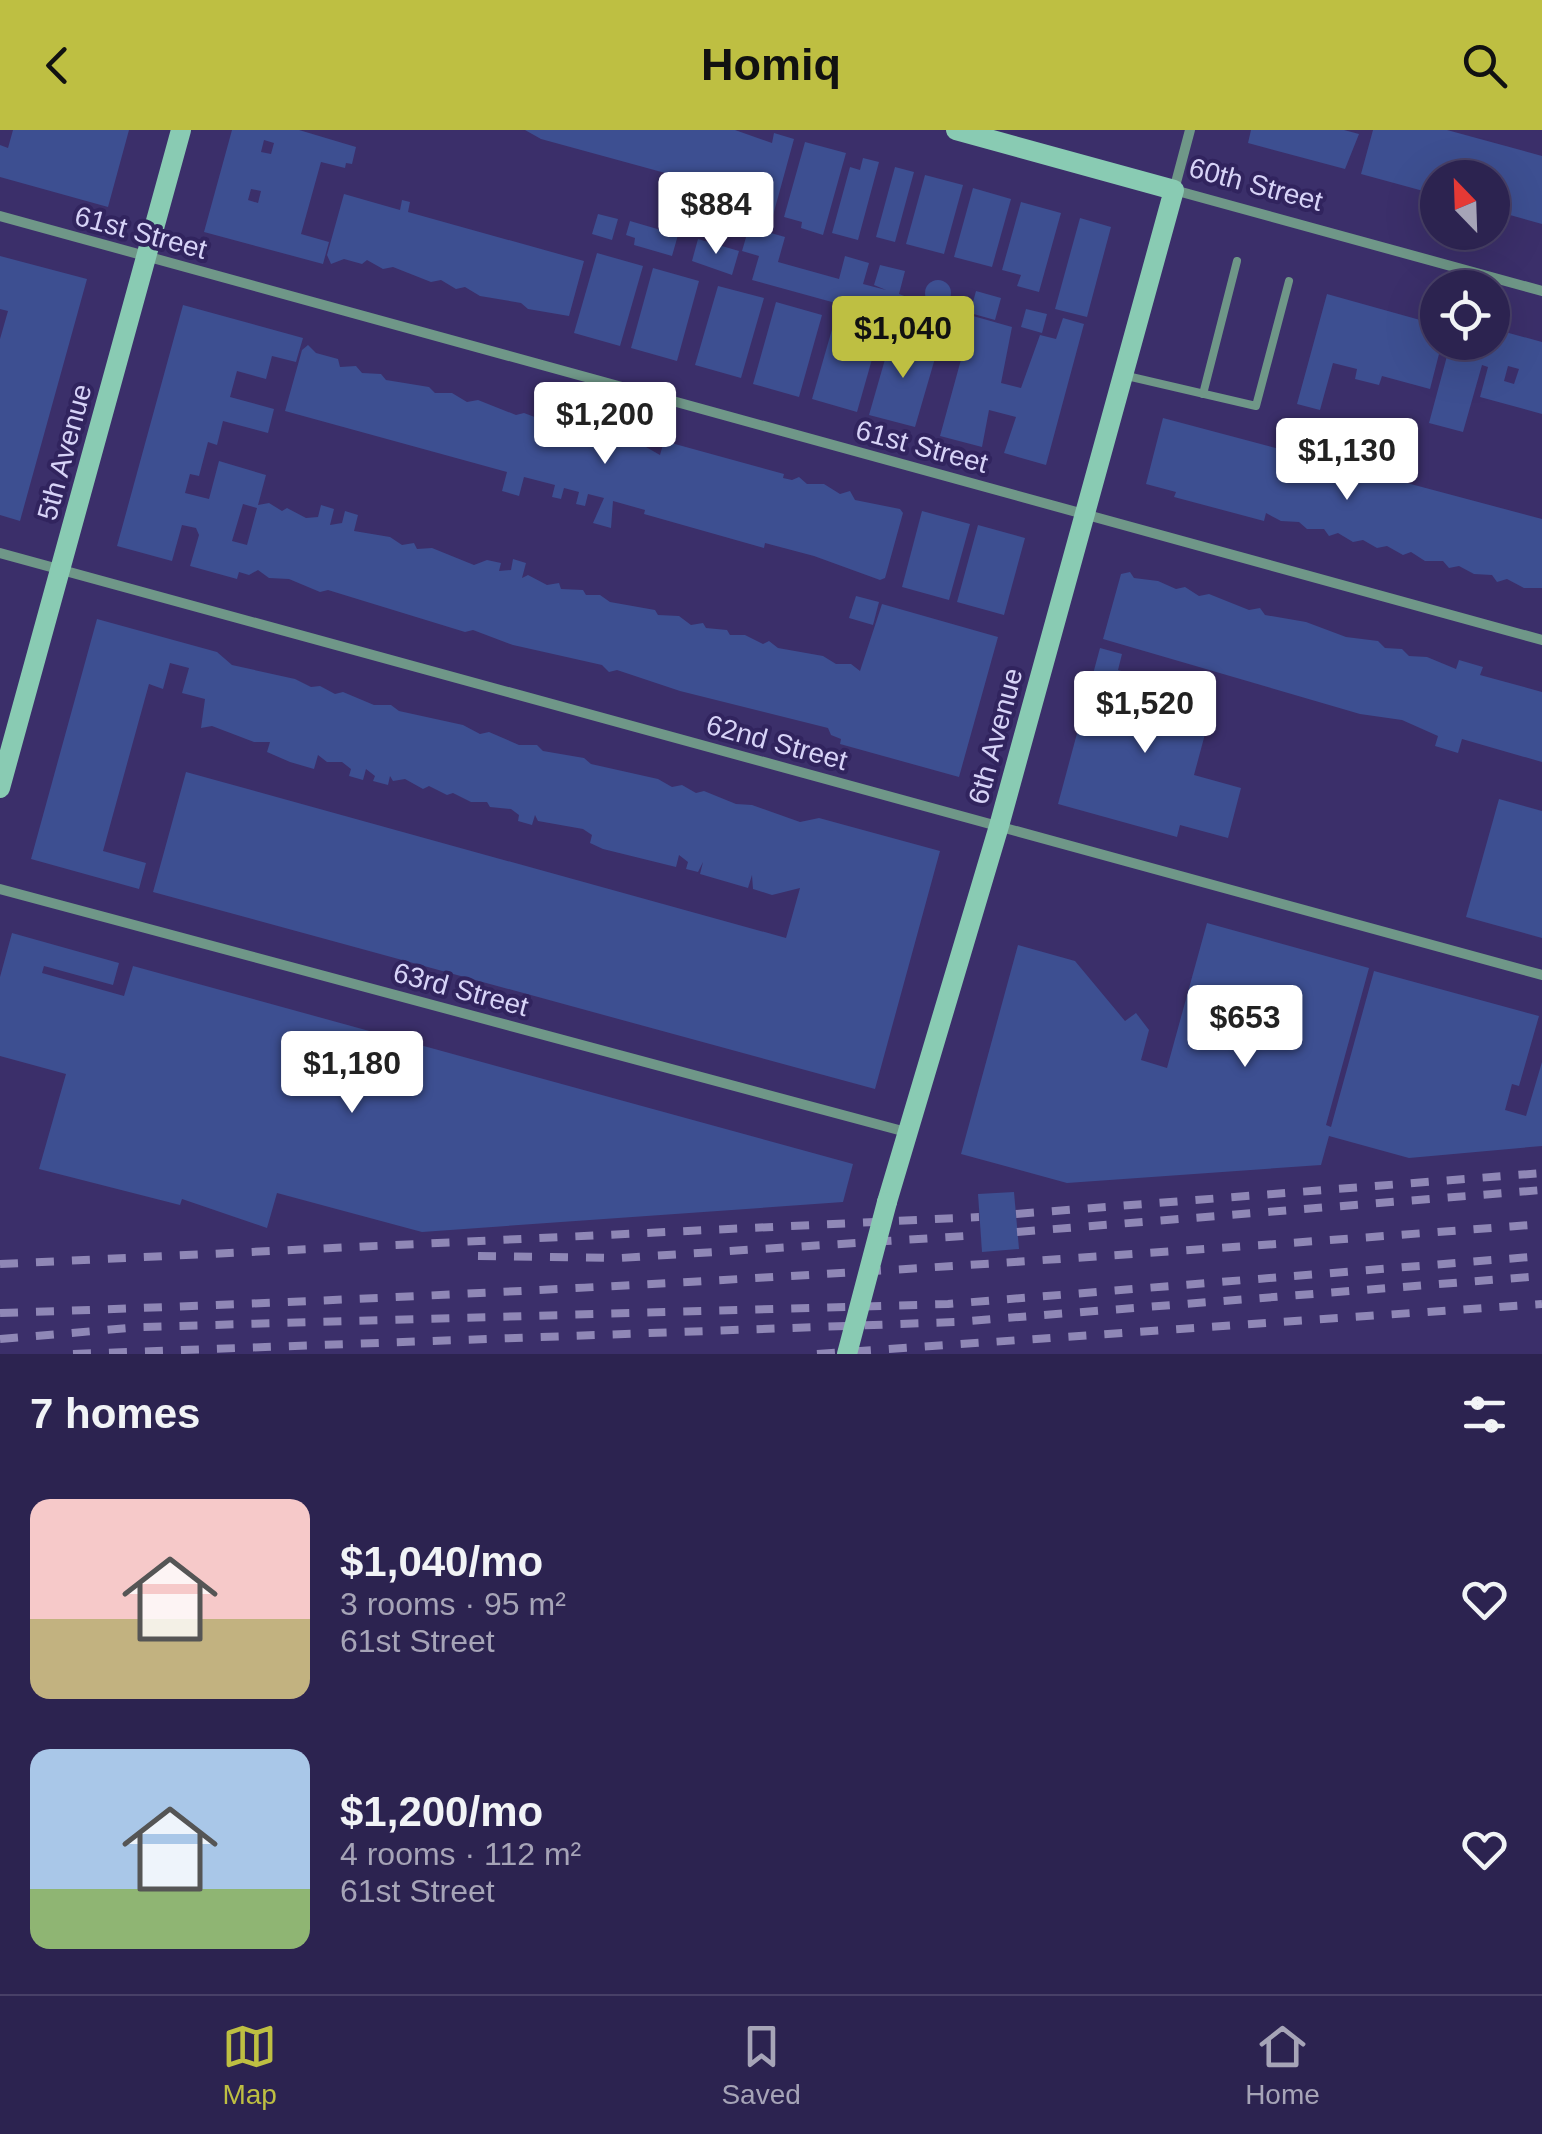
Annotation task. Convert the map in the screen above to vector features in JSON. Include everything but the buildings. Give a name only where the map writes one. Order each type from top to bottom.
[{"type":"main road","name":"5th Avenue","points":[[0,788],[180,130]]},
{"type":"main road","name":"60th Street","points":[[956,130],[1174,190]]},
{"type":"main road","name":"6th Avenue","points":[[847,1354],[999,826],[1174,190]]},
{"type":"street","name":"6th Avenue","points":[[1174,190],[1190,130]]},
{"type":"street","name":"60th Street","points":[[1174,190],[1542,291]]},
{"type":"street","name":"61st Street","points":[[0,216],[1542,640]]},
{"type":"street","name":"62nd Street","points":[[0,553],[1542,975]]},
{"type":"street","name":"63rd Street","points":[[0,889],[911,1133]]},
{"type":"lane","points":[[1203,394],[1237,260]]},
{"type":"lane","points":[[1123,375],[1256,406],[1288,281]]},
{"type":"railway","points":[[1016,1214],[1542,1173]]},
{"type":"railway","points":[[1017,1232],[1542,1190]]},
{"type":"railway","points":[[0,1264],[979,1217]]},
{"type":"railway","points":[[0,1313],[386,1298],[771,1277],[1542,1224]]},
{"type":"railway","points":[[478,1256],[620,1258],[981,1235]]},
{"type":"railway","points":[[0,1339],[141,1327],[948,1304],[1542,1256]]},
{"type":"railway","points":[[73,1354],[955,1322],[1542,1276]]},
{"type":"railway","points":[[817,1354],[1542,1304]]}]
